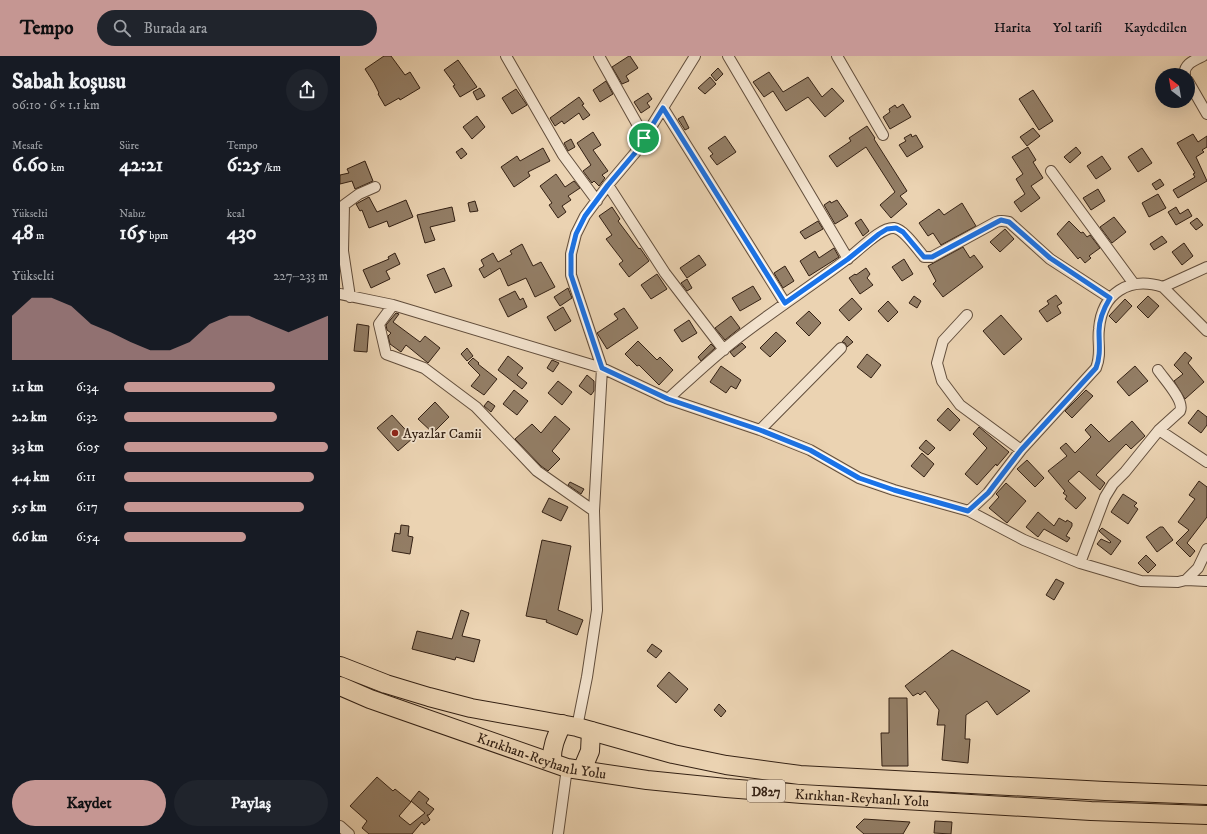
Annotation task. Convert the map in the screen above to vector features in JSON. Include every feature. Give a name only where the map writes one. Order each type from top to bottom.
[{"type":"highway","name":"Kırıkhan-Reyhanlı Yolu","points":[[340,666],[386,684],[471,708],[577,727],[726,766],[800,775],[1090,791],[1207,795]]},
{"type":"highway","name":"Kırıkhan-Reyhanlı Yolu","points":[[340,686],[370,699],[567,767],[686,784],[802,794],[1084,811],[1207,815]]},
{"type":"highway","points":[[577,727],[590,751],[567,767],[552,754],[554,745],[577,727]]},
{"type":"street","points":[[506,56],[563,155],[597,201]]},
{"type":"street","points":[[598,56],[644,138]]},
{"type":"street","points":[[577,727],[588,677],[597,610],[594,511],[602,368],[571,275],[571,254],[576,234],[585,216],[608,185],[635,153],[695,56]]},
{"type":"street","points":[[728,56],[848,259]]},
{"type":"street","points":[[837,56],[883,135]]},
{"type":"street","points":[[1186,68],[1192,61],[1203,56]]},
{"type":"street","points":[[1195,93],[1207,114]]},
{"type":"street","points":[[663,108],[785,303]]},
{"type":"street","points":[[1051,171],[1134,284]]},
{"type":"street","points":[[608,185],[665,273],[724,350]]},
{"type":"street","points":[[350,297],[343,251],[344,205],[359,194],[375,187]]},
{"type":"street","points":[[668,399],[724,350],[785,303],[848,259],[887,229],[896,228],[903,232],[924,257],[928,258],[996,222],[1001,220],[1009,222],[1050,258],[1110,298]]},
{"type":"street","points":[[1163,287],[1207,267]]},
{"type":"street","points":[[968,511],[988,493],[1021,450],[1096,368],[1100,355],[1099,329],[1102,314],[1110,298],[1125,287],[1134,284],[1153,284],[1163,287],[1207,331]]},
{"type":"street","points":[[340,294],[394,305],[602,368],[668,399],[760,430],[810,450],[859,478],[894,490],[968,511],[1024,540],[1080,563],[1141,581],[1207,581]]},
{"type":"street","points":[[394,305],[379,324],[386,354],[424,368],[476,407],[537,471],[594,511]]},
{"type":"street","points":[[967,315],[943,341],[937,363],[942,381],[960,405],[1021,450]]},
{"type":"street","points":[[760,430],[841,348]]},
{"type":"street","points":[[1080,563],[1105,497],[1113,484],[1125,472],[1158,430],[1180,411],[1182,407],[1176,394],[1158,370]]},
{"type":"street","points":[[1158,430],[1207,462]]},
{"type":"street","points":[[1186,580],[1198,568],[1207,549]]},
{"type":"street","points":[[558,834],[567,767]]},
{"type":"street","points":[[340,826],[349,834]]},
{"type":"building","points":[[384,56],[391,56],[405,75],[410,72],[420,88],[400,100],[399,98],[385,106],[374,83],[365,69]]},
{"type":"building","points":[[629,56],[638,68],[626,76],[629,81],[622,84],[612,67]]},
{"type":"building","points":[[458,60],[477,87],[460,97],[453,86],[455,85],[444,70]]},
{"type":"building","points":[[718,68],[723,74],[716,81],[711,75]]},
{"type":"building","points":[[769,72],[783,92],[808,77],[822,97],[832,88],[844,101],[825,117],[808,97],[786,111],[773,91],[764,97],[753,82]]},
{"type":"building","points":[[710,77],[716,84],[705,94],[698,88]]},
{"type":"building","points":[[606,81],[613,94],[600,102],[593,90]]},
{"type":"building","points":[[480,88],[485,96],[477,100],[473,92]]},
{"type":"building","points":[[516,89],[527,105],[512,114],[502,98]]},
{"type":"building","points":[[1033,90],[1053,121],[1039,130],[1019,99]]},
{"type":"building","points":[[648,93],[652,99],[647,103],[650,107],[641,113],[634,102]]},
{"type":"building","points":[[579,97],[584,104],[582,105],[590,115],[583,120],[579,113],[564,124],[562,121],[555,126],[550,118]]},
{"type":"building","points":[[903,104],[911,117],[890,129],[883,117],[890,112],[889,109],[895,105],[897,108]]},
{"type":"building","points":[[477,116],[485,127],[472,139],[463,127]]},
{"type":"building","points":[[683,116],[689,128],[685,130],[678,119]]},
{"type":"building","points":[[867,126],[907,191],[900,196],[907,204],[891,218],[880,205],[895,192],[866,147],[837,167],[829,156],[851,141],[849,138]]},
{"type":"building","points":[[1033,128],[1040,136],[1027,146],[1020,137]]},
{"type":"building","points":[[593,132],[601,145],[593,150],[608,171],[602,175],[605,178],[599,186],[594,181],[592,183],[583,171],[591,165],[577,143]]},
{"type":"building","points":[[911,134],[912,137],[916,135],[923,147],[907,157],[899,145],[906,141],[904,138]]},
{"type":"building","points":[[1193,134],[1198,142],[1207,136],[1207,147],[1202,150],[1204,152],[1196,157],[1207,181],[1178,198],[1173,190],[1195,177],[1193,174],[1195,173],[1177,143]]},
{"type":"building","points":[[725,136],[736,152],[717,165],[710,156],[713,154],[708,148]]},
{"type":"building","points":[[571,139],[575,147],[568,151],[564,143]]},
{"type":"building","points":[[1028,147],[1036,160],[1033,162],[1043,178],[1031,186],[1040,198],[1021,212],[1014,202],[1025,194],[1016,179],[1023,174],[1012,157]]},
{"type":"building","points":[[1076,147],[1081,153],[1070,163],[1064,157]]},
{"type":"building","points":[[462,148],[467,154],[461,159],[456,152]]},
{"type":"building","points":[[543,148],[550,161],[528,172],[530,176],[514,187],[501,167],[517,156],[520,161]]},
{"type":"building","points":[[1142,148],[1152,163],[1138,172],[1128,157]]},
{"type":"building","points":[[1102,156],[1111,169],[1096,179],[1087,166]]},
{"type":"building","points":[[365,161],[373,181],[355,189],[352,181],[340,184],[340,175],[349,173],[347,169]]},
{"type":"building","points":[[556,174],[565,187],[574,181],[580,188],[568,196],[571,200],[562,206],[566,212],[558,218],[549,205],[552,203],[540,186]]},
{"type":"building","points":[[1160,179],[1164,185],[1156,190],[1152,184]]},
{"type":"building","points":[[1098,189],[1105,201],[1091,210],[1083,198]]},
{"type":"building","points":[[1158,194],[1166,208],[1149,217],[1142,203]]},
{"type":"building","points":[[369,197],[377,212],[406,200],[413,217],[389,227],[387,221],[369,228],[362,210],[360,211],[356,204]]},
{"type":"building","points":[[837,200],[848,216],[835,224],[824,205],[830,201],[831,203]]},
{"type":"building","points":[[475,201],[478,211],[470,212],[468,203]]},
{"type":"building","points":[[962,203],[976,226],[941,245],[933,233],[928,236],[919,223],[939,209],[944,215]]},
{"type":"building","points":[[452,207],[455,221],[430,227],[435,240],[425,243],[417,215]]},
{"type":"building","points":[[612,207],[620,219],[618,221],[649,261],[629,277],[619,264],[623,261],[606,239],[612,235],[599,216]]},
{"type":"building","points":[[1176,207],[1180,214],[1188,209],[1192,216],[1176,225],[1168,212]]},
{"type":"building","points":[[1114,217],[1126,232],[1112,243],[1100,227]]},
{"type":"building","points":[[1197,218],[1203,225],[1196,230],[1190,223]]},
{"type":"building","points":[[861,219],[869,231],[863,236],[855,223]]},
{"type":"building","points":[[818,221],[823,229],[805,239],[800,232]]},
{"type":"building","points":[[1069,221],[1087,237],[1090,235],[1100,248],[1089,256],[1091,258],[1085,263],[1080,257],[1078,259],[1057,234]]},
{"type":"building","points":[[1005,229],[1014,239],[1000,252],[990,242]]},
{"type":"building","points":[[1162,236],[1167,242],[1154,250],[1150,244]]},
{"type":"building","points":[[1184,243],[1193,256],[1182,265],[1172,252]]},
{"type":"building","points":[[522,244],[533,266],[541,262],[555,287],[535,297],[526,278],[508,286],[500,268],[484,278],[479,269],[484,266],[481,260],[493,253],[498,262],[512,254],[510,251]]},
{"type":"building","points":[[963,247],[970,258],[974,255],[983,267],[943,297],[933,284],[936,281],[928,266]]},
{"type":"building","points":[[834,248],[839,257],[809,276],[800,261],[815,251],[819,258]]},
{"type":"building","points":[[395,253],[400,264],[386,271],[390,279],[371,288],[363,270],[389,259],[388,257]]},
{"type":"building","points":[[699,255],[706,265],[687,278],[680,268]]},
{"type":"building","points":[[904,259],[913,274],[902,281],[892,267]]},
{"type":"building","points":[[785,266],[794,281],[783,288],[774,273]]},
{"type":"building","points":[[444,268],[452,286],[435,293],[427,275]]},
{"type":"building","points":[[866,268],[870,274],[867,278],[873,285],[860,294],[849,278]]},
{"type":"building","points":[[657,274],[667,289],[651,299],[641,285]]},
{"type":"building","points":[[687,279],[692,288],[687,291],[681,283]]},
{"type":"building","points":[[753,286],[761,299],[740,311],[732,298]]},
{"type":"building","points":[[568,288],[572,298],[560,306],[554,297]]},
{"type":"building","points":[[515,291],[520,300],[523,298],[527,307],[508,317],[499,299]]},
{"type":"building","points":[[1056,295],[1062,303],[1057,306],[1061,313],[1047,322],[1039,311],[1049,304],[1047,301]]},
{"type":"building","points":[[914,296],[921,301],[917,308],[909,303]]},
{"type":"building","points":[[1148,296],[1159,306],[1148,318],[1137,307]]},
{"type":"building","points":[[852,298],[862,309],[849,321],[839,310]]},
{"type":"building","points":[[1125,299],[1132,306],[1116,323],[1109,316]]},
{"type":"building","points":[[888,301],[898,312],[888,322],[878,311]]},
{"type":"building","points":[[563,307],[571,321],[555,331],[547,317]]},
{"type":"building","points":[[624,308],[638,328],[607,349],[597,333],[618,319],[614,314]]},
{"type":"building","points":[[809,311],[821,323],[809,336],[796,323]]},
{"type":"building","points":[[396,313],[399,314],[393,322],[420,342],[425,336],[440,348],[428,363],[406,345],[401,352],[390,344],[388,336],[391,333],[387,330],[386,325]]},
{"type":"building","points":[[1001,315],[1022,339],[1004,355],[983,331]]},
{"type":"building","points":[[731,316],[740,328],[725,340],[715,328]]},
{"type":"building","points":[[689,320],[697,333],[682,342],[674,330]]},
{"type":"building","points":[[357,324],[369,326],[367,352],[354,351]]},
{"type":"building","points":[[776,332],[786,341],[770,357],[760,348]]},
{"type":"building","points":[[847,336],[853,342],[847,347],[845,343],[842,342]]},
{"type":"building","points":[[638,341],[657,360],[660,357],[673,370],[659,385],[639,365],[637,366],[625,354]]},
{"type":"building","points":[[742,343],[746,347],[734,357],[730,352]]},
{"type":"building","points":[[711,344],[715,348],[701,361],[698,357]]},
{"type":"building","points":[[467,348],[473,356],[467,361],[461,354]]},
{"type":"building","points":[[1185,352],[1192,358],[1188,363],[1204,382],[1185,399],[1174,381],[1183,374],[1174,365]]},
{"type":"building","points":[[867,354],[881,365],[871,378],[857,367]]},
{"type":"building","points":[[508,356],[523,368],[517,375],[527,383],[522,389],[498,370]]},
{"type":"building","points":[[473,358],[479,363],[478,364],[497,379],[484,395],[471,386],[480,375],[468,363]]},
{"type":"building","points":[[552,360],[559,363],[553,372],[547,368]]},
{"type":"building","points":[[721,366],[741,380],[736,389],[731,386],[726,393],[710,382]]},
{"type":"building","points":[[1135,366],[1148,381],[1129,396],[1117,382]]},
{"type":"building","points":[[587,375],[594,381],[594,391],[591,395],[579,386]]},
{"type":"building","points":[[558,381],[572,392],[562,405],[548,393]]},
{"type":"building","points":[[514,390],[528,401],[517,415],[503,404]]},
{"type":"building","points":[[1086,390],[1093,396],[1072,418],[1065,411]]},
{"type":"building","points":[[488,401],[495,406],[491,412],[484,406]]},
{"type":"building","points":[[435,402],[449,417],[433,433],[418,419]]},
{"type":"building","points":[[948,408],[960,420],[950,431],[937,420]]},
{"type":"building","points":[[1198,410],[1207,417],[1207,425],[1201,433],[1188,423]]},
{"type":"building","name":"Ayazlar Camii","points":[[392,415],[413,438],[398,451],[377,428]]},
{"type":"building","points":[[555,416],[570,429],[552,451],[560,459],[548,471],[541,466],[515,439],[532,424],[541,433]]},
{"type":"building","points":[[1132,421],[1145,436],[1131,449],[1126,444],[1096,475],[1105,483],[1100,490],[1079,471],[1068,481],[1086,498],[1076,509],[1065,499],[1067,496],[1063,493],[1065,491],[1048,471],[1067,456],[1060,448],[1066,443],[1075,453],[1091,437],[1085,430],[1091,424],[1109,442]]},
{"type":"building","points":[[979,427],[1009,452],[977,485],[965,474],[987,448],[973,434]]},
{"type":"building","points":[[926,440],[935,448],[928,455],[919,448]]},
{"type":"building","points":[[922,453],[934,464],[924,477],[911,466]]},
{"type":"building","points":[[1027,460],[1044,478],[1035,487],[1017,469]]},
{"type":"building","points":[[1199,481],[1207,487],[1207,517],[1187,543],[1195,551],[1190,557],[1176,543],[1189,530],[1178,522],[1195,499],[1189,495]]},
{"type":"building","points":[[570,482],[584,489],[581,494],[568,485]]},
{"type":"building","points":[[1006,483],[1026,501],[1007,523],[989,508],[999,497],[996,494]]},
{"type":"building","points":[[1123,494],[1137,503],[1134,506],[1138,509],[1128,524],[1111,512]]},
{"type":"building","points":[[549,498],[568,507],[561,521],[542,512]]},
{"type":"building","points":[[1038,512],[1054,526],[1059,518],[1066,522],[1067,520],[1072,523],[1072,526],[1066,536],[1070,538],[1067,542],[1044,529],[1038,537],[1026,527]]},
{"type":"building","points":[[401,525],[409,526],[408,536],[413,537],[410,554],[392,551],[395,533],[400,534]]},
{"type":"building","points":[[1160,527],[1163,527],[1173,540],[1157,552],[1146,537]]},
{"type":"building","points":[[1102,528],[1121,541],[1111,555],[1097,544],[1101,539],[1110,543],[1111,542],[1099,531]]},
{"type":"building","points":[[542,540],[571,546],[558,610],[583,620],[577,635],[546,622],[547,620],[526,616]]},
{"type":"building","points":[[1146,555],[1156,565],[1148,573],[1138,563]]},
{"type":"building","points":[[1056,579],[1064,583],[1054,600],[1046,595]]},
{"type":"building","points":[[461,610],[469,613],[462,636],[480,640],[474,662],[456,657],[455,660],[412,649],[417,631],[452,639]]},
{"type":"building","points":[[652,644],[662,651],[656,658],[647,651]]},
{"type":"building","points":[[952,650],[1030,691],[997,715],[987,701],[966,715],[965,739],[970,739],[968,763],[942,760],[945,725],[937,725],[939,710],[925,691],[920,695],[918,693],[913,696],[905,686]]},
{"type":"building","points":[[669,672],[688,689],[676,703],[657,686]]},
{"type":"building","points":[[889,698],[907,698],[908,766],[882,766],[881,733],[889,733]]},
{"type":"building","points":[[719,704],[726,711],[721,717],[714,710]]},
{"type":"building","points":[[377,777],[393,791],[395,789],[411,802],[399,816],[410,825],[425,813],[411,801],[419,791],[429,799],[426,803],[434,809],[429,815],[427,815],[430,820],[424,825],[422,822],[412,834],[369,834],[362,828],[367,821],[350,806]]},
{"type":"building","points":[[864,819],[910,822],[903,834],[864,834],[856,827]]},
{"type":"building","points":[[935,821],[952,822],[951,834],[934,833]]},
{"type":"place","name":"Ayazlar Camii","points":[[395,433]]},
{"type":"route","points":[[663,108],[785,303],[848,259],[887,229],[896,228],[903,232],[924,257],[928,258],[996,222],[1001,220],[1009,222],[1050,258],[1110,298],[1102,314],[1099,329],[1100,355],[1096,368],[1021,450],[988,493],[968,511],[894,490],[859,478],[810,450],[760,430],[668,399],[602,368],[571,275],[571,254],[576,234],[585,216],[608,185],[635,153],[644,138],[663,108]]}]
